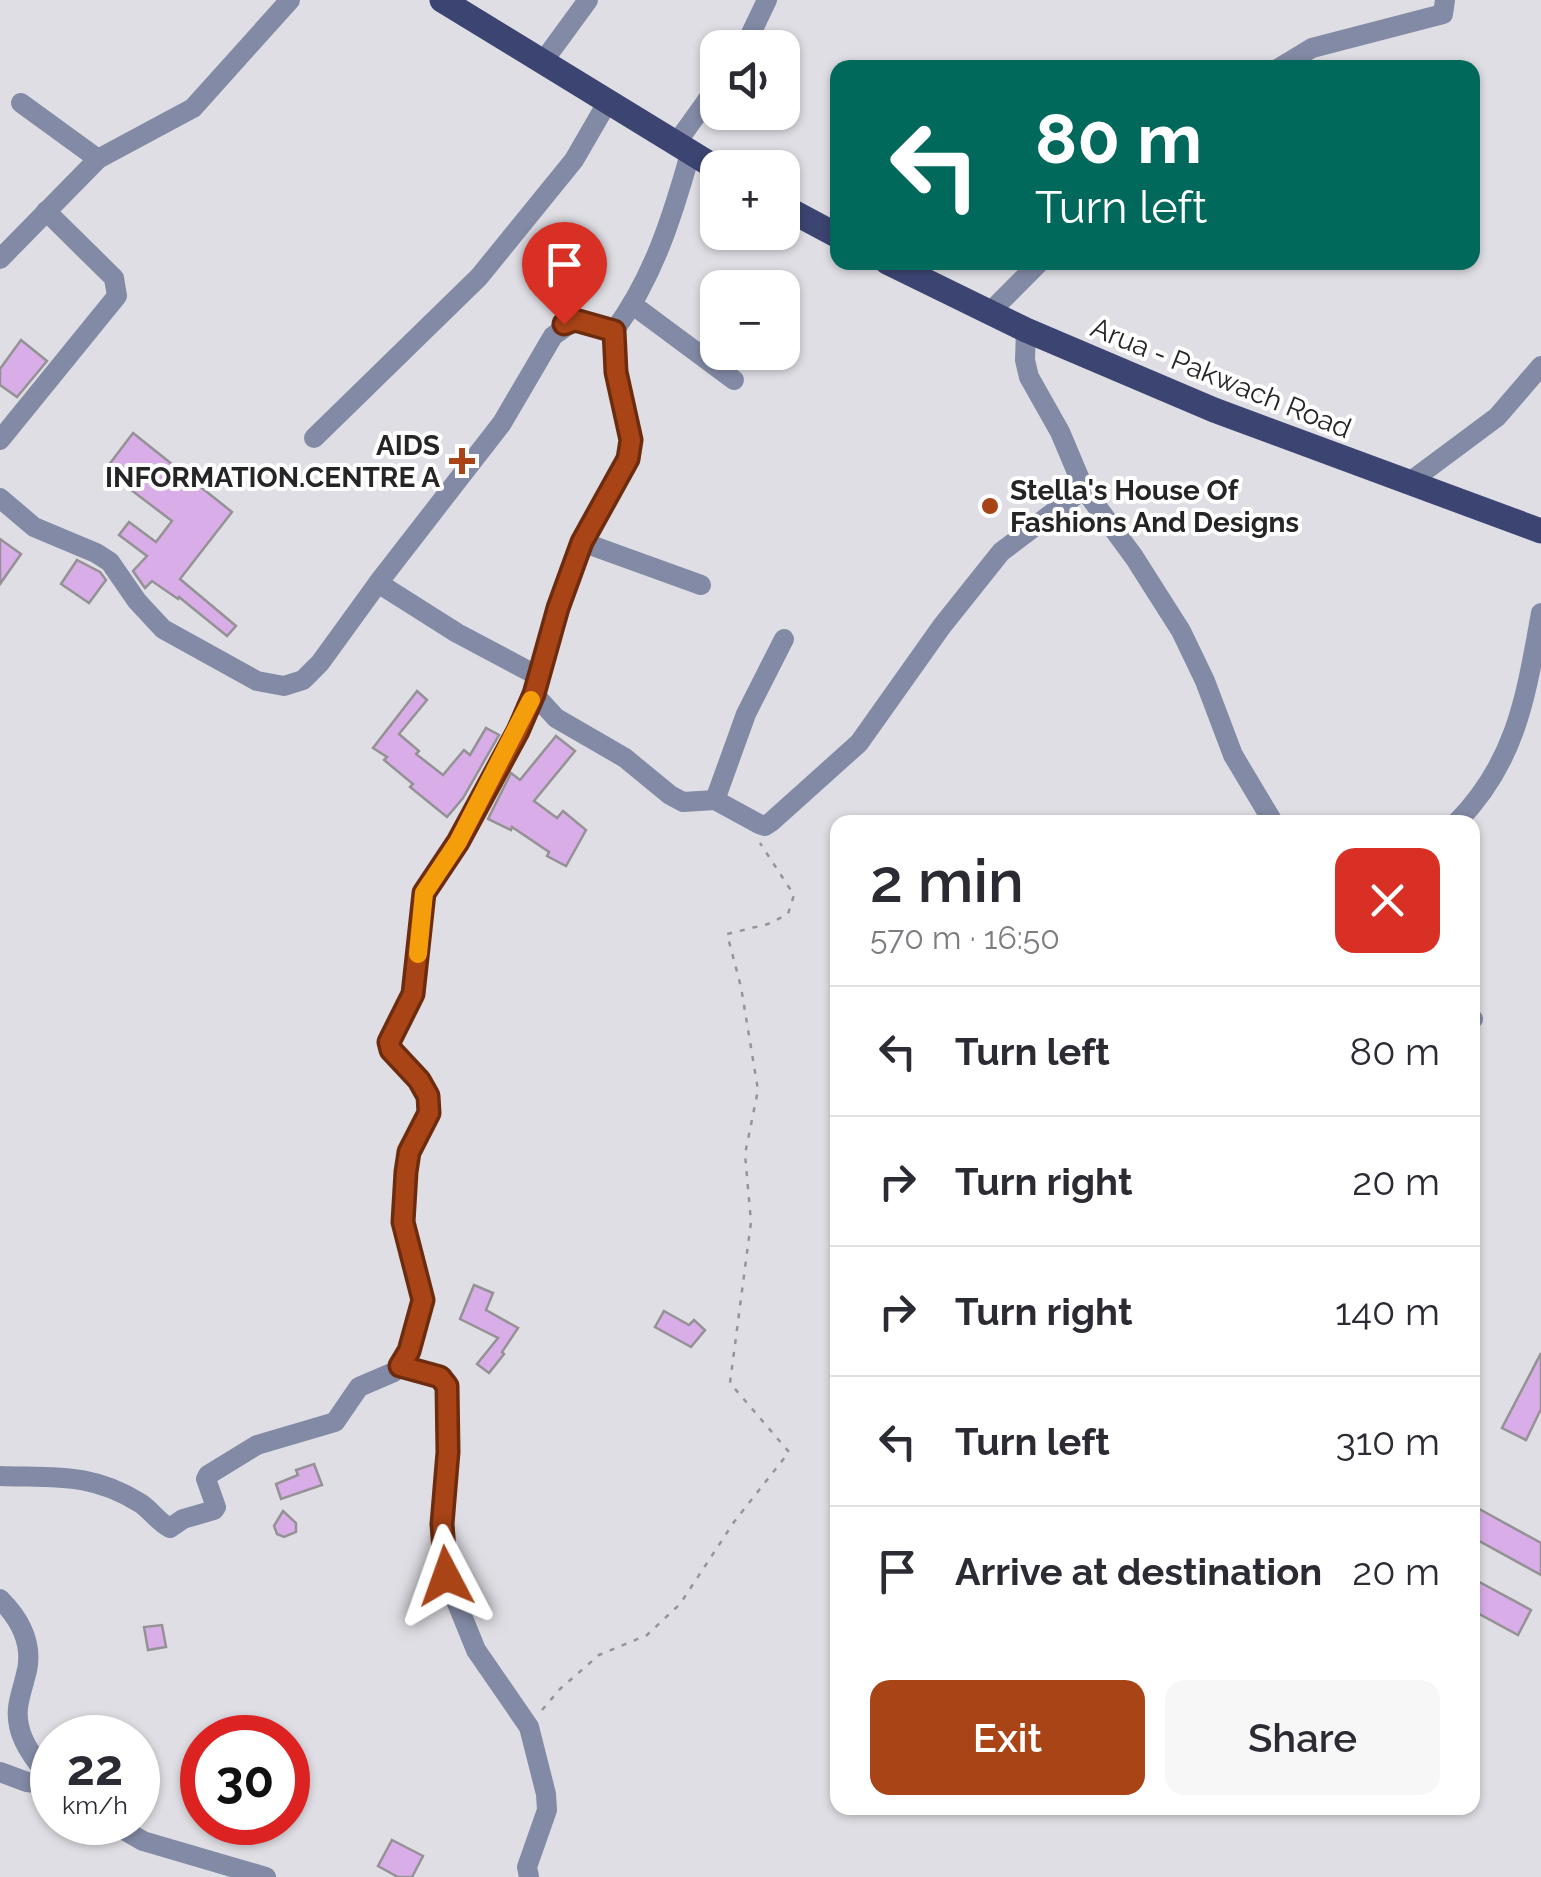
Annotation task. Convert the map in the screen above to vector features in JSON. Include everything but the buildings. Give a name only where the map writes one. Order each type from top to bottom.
[{"type":"main road","points":[[442,0],[700,160]]},
{"type":"main road","points":[[800,216],[830,232]]},
{"type":"main road","name":"Arua - Pakwach Road","points":[[903,270],[1026,330],[1320,452],[1411,481],[1541,531]]},
{"type":"street","points":[[0,258],[98,159],[193,108],[290,0]]},
{"type":"street","points":[[542,63],[588,0]]},
{"type":"street","points":[[753,30],[767,0]]},
{"type":"street","points":[[1292,60],[1312,48],[1443,14],[1445,0]]},
{"type":"street","points":[[21,103],[98,159]]},
{"type":"street","points":[[314,438],[480,276],[574,160],[607,103]]},
{"type":"street","points":[[0,1476],[63,1475],[106,1486],[142,1504],[170,1528],[183,1519],[214,1510],[208,1475],[258,1445],[335,1422],[360,1387],[390,1374],[409,1351],[423,1300],[403,1222],[406,1172],[409,1152],[429,1113],[428,1096],[419,1080],[391,1050],[389,1042],[413,994],[424,893],[458,842],[518,731],[582,542],[630,449],[616,372],[614,331],[633,305],[666,236],[683,150],[700,118]]},
{"type":"street","points":[[0,440],[117,296],[117,283],[110,273],[46,212]]},
{"type":"street","points":[[990,312],[1032,270]]},
{"type":"street","points":[[633,305],[734,380]]},
{"type":"street","points":[[0,498],[34,527],[110,562],[137,601],[163,628],[257,681],[284,686],[303,680],[320,664],[502,423],[553,336],[575,320],[614,331]]},
{"type":"street","points":[[1026,330],[1029,377],[1060,432],[1084,489],[1181,631],[1233,754],[1269,815]]},
{"type":"street","points":[[1411,481],[1497,416],[1541,366]]},
{"type":"street","points":[[378,583],[536,685],[556,718],[625,758],[670,795],[683,802],[715,800],[765,826],[858,743],[942,626],[1002,552],[1084,489]]},
{"type":"street","points":[[582,542],[701,585]]},
{"type":"street","points":[[1464,815],[1486,791],[1500,768],[1520,714],[1541,613]]},
{"type":"street","points":[[715,800],[746,714],[784,639]]},
{"type":"street","points":[[400,1366],[440,1377],[447,1386],[448,1452],[442,1524],[448,1583],[476,1650],[529,1727],[547,1810],[527,1867],[529,1877]]},
{"type":"street","points":[[0,1599],[24,1628],[28,1668],[17,1706],[18,1724],[30,1750]]},
{"type":"street","points":[[0,1772],[30,1782]]},
{"type":"street","points":[[157,1845],[266,1877]]},
{"type":"path","points":[[529,1727],[560,1689],[598,1655],[647,1635],[680,1604],[734,1522],[789,1452],[730,1383],[751,1222],[745,1154],[758,1090],[727,934],[768,924],[788,914],[794,895],[758,840],[759,824]]},
{"type":"slow traffic","points":[[418,954],[424,893],[458,842],[531,700]]},
{"type":"place","name":"AIDS INFORMATION.CENTRE A","points":[[462,461]]},
{"type":"place","name":"Stella's House Of Fashions And Designs","points":[[990,506]]},
{"type":"route","points":[[446,1576],[442,1524],[448,1452],[447,1386],[440,1377],[400,1366],[409,1351],[423,1300],[403,1222],[409,1152],[429,1113],[428,1096],[419,1080],[391,1050],[389,1042],[413,994],[424,893],[458,842],[518,731],[534,694],[558,608],[582,542],[628,459],[631,440],[616,372],[614,331],[575,320],[564,324]]}]
